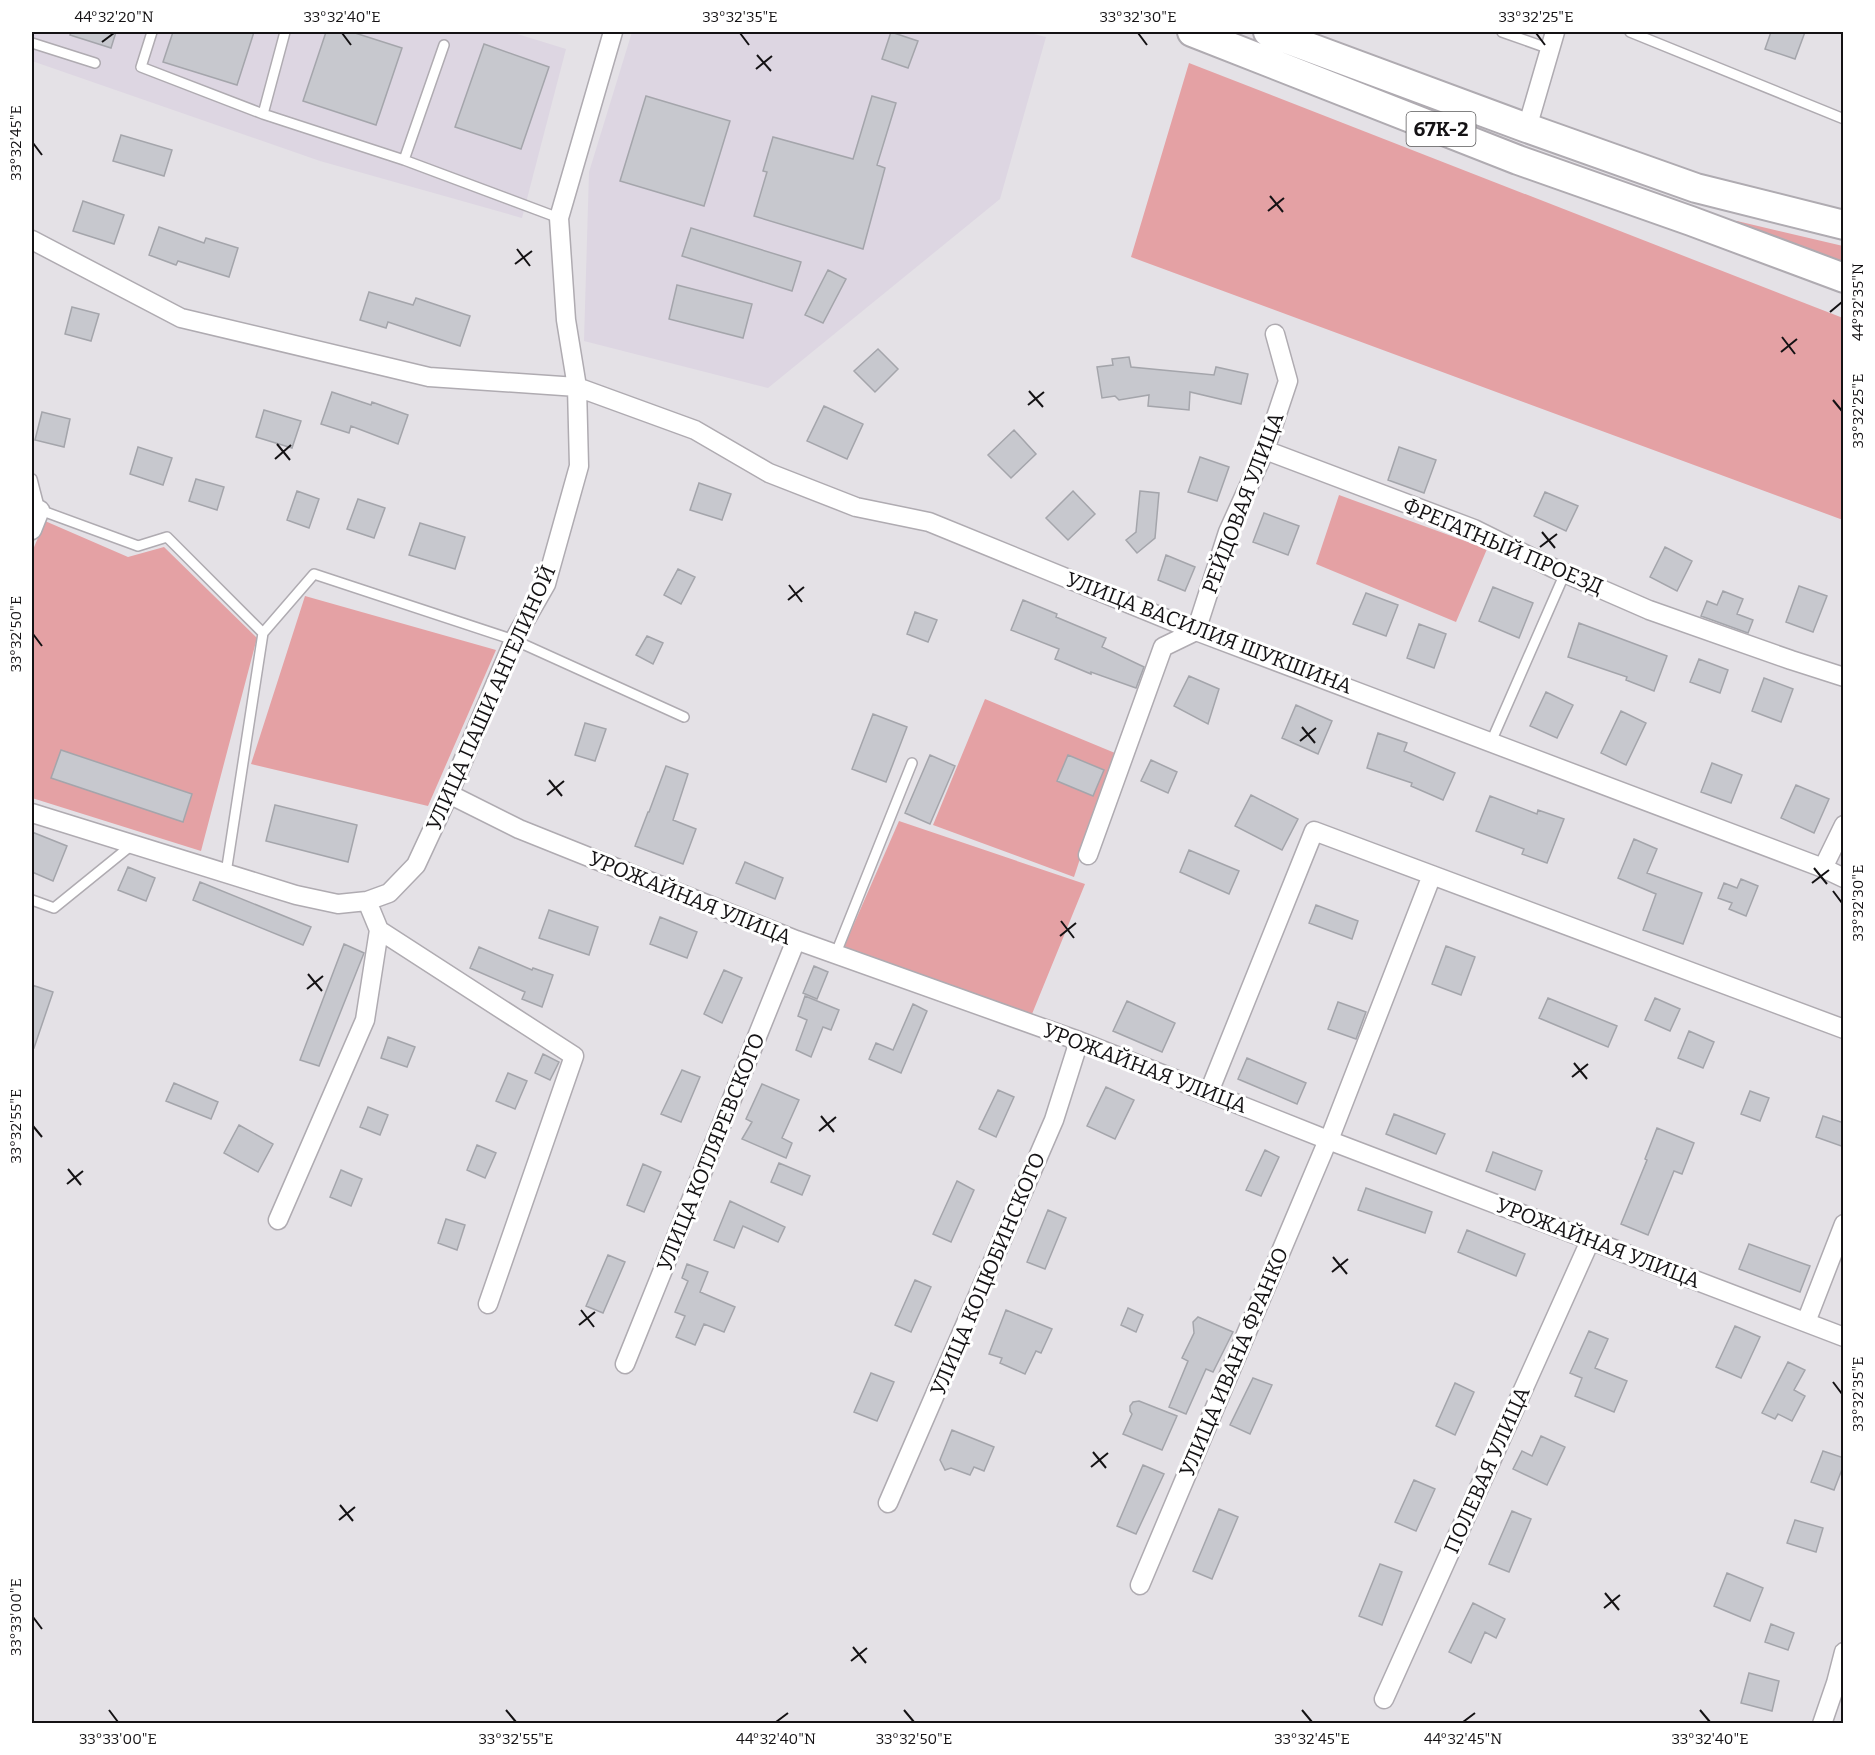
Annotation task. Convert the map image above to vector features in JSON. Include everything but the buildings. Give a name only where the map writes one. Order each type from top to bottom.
[{"type":"main road","name":"67К-2","points":[[1192,32],[1518,160],[1844,278]]},
{"type":"main road","name":"67К-2","points":[[1268,32],[1696,188],[1844,225]]},
{"type":"street","points":[[559,218],[613,32]]},
{"type":"street","points":[[1527,128],[1556,37]]},
{"type":"street","name":"УЛИЦА ПАШИ АНГЕЛИНОЙ","points":[[367,901],[389,893],[416,865],[449,794],[514,640],[546,584],[579,466],[577,387],[566,320],[559,218]]},
{"type":"street","name":"УЛИЦА ВАСИЛИЯ ШУКШИНА","points":[[32,240],[181,318],[429,376],[577,387],[695,430],[780,477],[856,507],[929,522],[1196,631],[1823,868],[1844,878]]},
{"type":"street","name":"РЕЙДОВАЯ УЛИЦА","points":[[1196,631],[1228,532],[1265,450],[1288,381],[1275,334]]},
{"type":"street","name":"ФРЕГАТНЫЙ ПРОЕЗД","points":[[1265,450],[1474,529],[1649,610],[1844,677]]},
{"type":"street","points":[[32,530],[40,510]]},
{"type":"street","points":[[1088,855],[1163,647],[1196,631]]},
{"type":"street","name":"УРОЖАЙНАЯ УЛИЦА","points":[[449,794],[519,830],[796,940],[1079,1041],[1590,1241],[1844,1337]]},
{"type":"street","points":[[32,813],[296,895],[338,904],[367,901],[379,930],[365,1020],[278,1220]]},
{"type":"street","points":[[1823,868],[1844,825]]},
{"type":"street","points":[[1209,1092],[1314,831],[1844,1029]]},
{"type":"street","name":"УЛИЦА ИВАНА ФРАНКО","points":[[1140,1586],[1329,1140],[1432,875]]},
{"type":"street","points":[[379,930],[574,1056],[488,1304]]},
{"type":"street","name":"УЛИЦА КОТЛЯРЕВСКОГО","points":[[625,1364],[796,940]]},
{"type":"street","name":"УЛИЦА КОЦЮБИНСКОГО","points":[[888,1503],[1054,1120],[1079,1041]]},
{"type":"street","points":[[1806,1322],[1844,1224]]},
{"type":"street","name":"ПОЛЕВАЯ УЛИЦА","points":[[1384,1699],[1590,1241]]},
{"type":"street","points":[[1822,1724],[1844,1652]]},
{"type":"lane","points":[[152,32],[141,67],[263,114],[404,160],[559,218]]},
{"type":"lane","points":[[263,114],[285,32]]},
{"type":"lane","points":[[1502,32],[1556,37]]},
{"type":"lane","points":[[1630,32],[1844,119]]},
{"type":"lane","points":[[32,43],[95,63]]},
{"type":"lane","points":[[404,160],[444,45]]},
{"type":"lane","points":[[32,479],[40,510],[138,546],[167,537],[263,633]]},
{"type":"lane","points":[[1491,742],[1565,573]]},
{"type":"lane","points":[[226,873],[263,633],[314,574],[514,640],[684,717]]},
{"type":"lane","points":[[836,953],[912,763]]},
{"type":"lane","points":[[32,900],[54,908],[132,844]]},
{"type":"shaded area","points":[[32,32],[511,32],[566,49],[522,218],[320,161],[32,61]]},
{"type":"shaded area","points":[[632,32],[1026,32],[1046,37],[1000,199],[768,388],[584,341],[589,172]]},
{"type":"shaded area","points":[[1189,63],[1843,318],[1843,520],[1131,257]]},
{"type":"shaded area","points":[[1737,221],[1843,246],[1843,263],[1734,226]]},
{"type":"shaded area","points":[[1339,495],[1487,549],[1456,622],[1316,564]]},
{"type":"shaded area","points":[[45,521],[128,557],[164,547],[257,638],[201,851],[32,798],[32,552]]},
{"type":"shaded area","points":[[305,596],[496,650],[428,806],[251,764]]},
{"type":"shaded area","points":[[985,699],[1115,753],[1074,877],[933,825]]},
{"type":"shaded area","points":[[899,821],[1085,884],[1032,1014],[843,949]]}]
